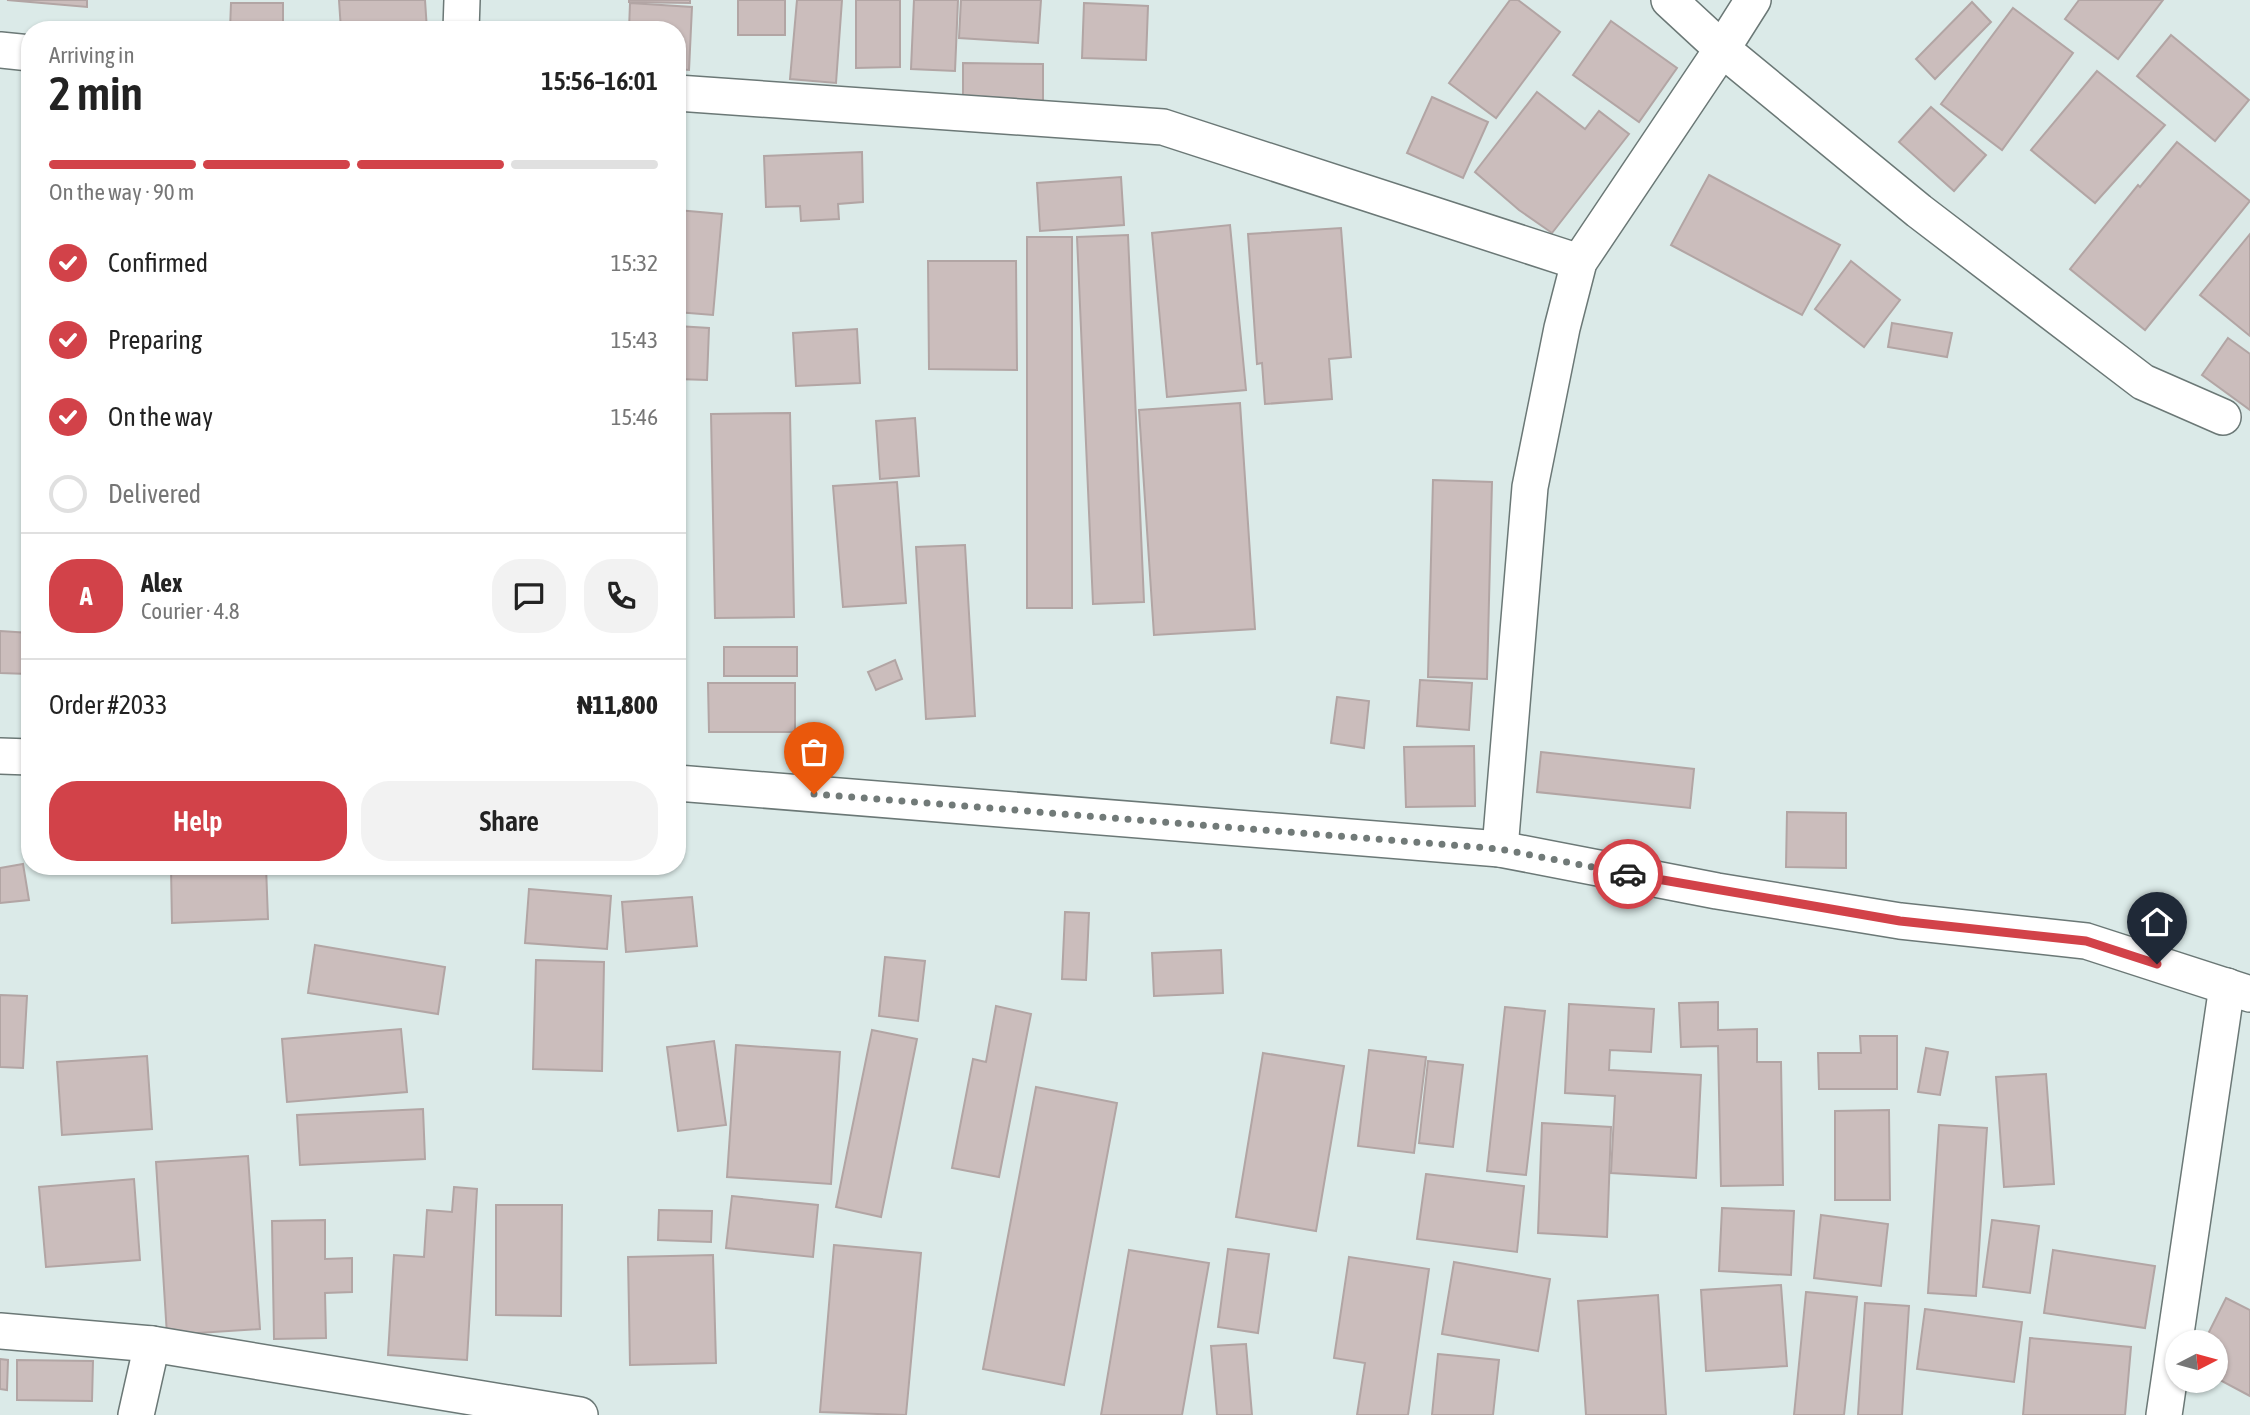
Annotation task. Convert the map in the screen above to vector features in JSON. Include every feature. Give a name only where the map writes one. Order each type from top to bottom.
[{"type":"street","points":[[461,21],[462,0]]},
{"type":"street","points":[[1669,0],[1722,49],[1919,211],[2143,382],[2223,417]]},
{"type":"street","points":[[1500,849],[1530,487],[1562,328],[1580,262],[1753,0]]},
{"type":"street","points":[[0,50],[21,51]]},
{"type":"street","points":[[686,94],[1163,127],[1580,262]]},
{"type":"street","points":[[0,755],[21,756]]},
{"type":"street","points":[[686,784],[1500,849],[1717,891],[1900,921],[2086,941],[2239,990],[2164,1415]]},
{"type":"street","points":[[0,1331],[152,1344],[580,1415]]},
{"type":"street","points":[[136,1415],[152,1344]]},
{"type":"building","points":[[7,0],[87,0],[87,7]]},
{"type":"building","points":[[339,0],[425,0],[426,21],[340,21]]},
{"type":"building","points":[[690,0],[690,3],[629,2]]},
{"type":"building","points":[[738,0],[785,0],[785,35],[738,35]]},
{"type":"building","points":[[797,0],[842,0],[836,83],[790,79]]},
{"type":"building","points":[[856,0],[900,0],[900,67],[856,68]]},
{"type":"building","points":[[914,0],[958,0],[955,71],[911,69]]},
{"type":"building","points":[[961,0],[1041,0],[1038,43],[959,38]]},
{"type":"building","points":[[1510,0],[1518,0],[1560,32],[1496,118],[1449,83]]},
{"type":"building","points":[[2079,0],[2163,0],[2118,59],[2065,19]]},
{"type":"building","points":[[1972,2],[1991,22],[1935,79],[1916,59]]},
{"type":"building","points":[[231,3],[283,3],[283,21],[230,21]]},
{"type":"building","points":[[630,3],[692,7],[689,70],[686,70],[686,21],[629,21]]},
{"type":"building","points":[[1084,3],[1148,6],[1146,60],[1082,58]]},
{"type":"building","points":[[2013,8],[2073,53],[2002,150],[1941,104]]},
{"type":"building","points":[[1611,21],[1677,68],[1639,122],[1573,75]]},
{"type":"building","points":[[2171,35],[2249,100],[2215,141],[2137,76]]},
{"type":"building","points":[[963,63],[1043,64],[1043,104],[963,102]]},
{"type":"building","points":[[2097,71],[2165,125],[2095,203],[2031,150]]},
{"type":"building","points":[[1537,92],[1585,129],[1599,111],[1629,134],[1552,233],[1519,210],[1475,172]]},
{"type":"building","points":[[1432,97],[1488,122],[1463,178],[1407,153]]},
{"type":"building","points":[[1931,107],[1986,155],[1954,191],[1899,142]]},
{"type":"building","points":[[2177,142],[2250,201],[2145,330],[2070,269],[2138,185],[2140,187]]},
{"type":"building","points":[[862,152],[863,202],[838,204],[839,219],[801,221],[800,206],[766,207],[764,156]]},
{"type":"building","points":[[1709,175],[1840,245],[1802,315],[1671,245]]},
{"type":"building","points":[[1121,177],[1124,225],[1040,231],[1037,183]]},
{"type":"building","points":[[686,211],[722,214],[713,315],[686,313]]},
{"type":"building","points":[[1230,225],[1246,390],[1167,397],[1152,233]]},
{"type":"building","points":[[1341,228],[1351,357],[1329,359],[1332,399],[1265,404],[1262,363],[1257,364],[1248,234]]},
{"type":"building","points":[[2250,234],[2250,336],[2200,295]]},
{"type":"building","points":[[1128,235],[1144,602],[1093,604],[1077,237]]},
{"type":"building","points":[[1027,237],[1072,237],[1072,608],[1027,608]]},
{"type":"building","points":[[928,261],[1016,261],[1017,370],[929,369]]},
{"type":"building","points":[[1851,261],[1900,300],[1864,347],[1815,309]]},
{"type":"building","points":[[1892,323],[1952,333],[1947,357],[1888,347]]},
{"type":"building","points":[[686,327],[709,328],[707,380],[686,379]]},
{"type":"building","points":[[857,329],[860,383],[796,386],[793,333]]},
{"type":"building","points":[[2228,338],[2250,354],[2250,410],[2202,375]]},
{"type":"building","points":[[1240,403],[1255,629],[1154,635],[1139,410]]},
{"type":"building","points":[[790,413],[794,617],[715,618],[711,414]]},
{"type":"building","points":[[915,418],[919,476],[880,479],[876,421]]},
{"type":"building","points":[[1433,480],[1492,482],[1487,679],[1428,677]]},
{"type":"building","points":[[897,482],[906,603],[843,607],[833,486]]},
{"type":"building","points":[[965,545],[975,716],[926,719],[916,547]]},
{"type":"building","points":[[0,631],[21,632],[21,674],[0,673]]},
{"type":"building","points":[[724,647],[797,647],[797,676],[724,676]]},
{"type":"building","points":[[895,660],[902,679],[876,690],[868,672]]},
{"type":"building","points":[[1420,680],[1472,683],[1469,730],[1417,726]]},
{"type":"building","points":[[708,683],[795,683],[795,732],[709,732]]},
{"type":"building","points":[[1337,697],[1369,701],[1364,748],[1331,743]]},
{"type":"building","points":[[1474,746],[1475,806],[1406,807],[1404,747]]},
{"type":"building","points":[[1541,752],[1694,769],[1690,808],[1537,792]]},
{"type":"building","points":[[1787,812],[1846,813],[1846,868],[1786,867]]},
{"type":"building","points":[[21,864],[21,875],[25,875],[29,900],[0,903],[0,868]]},
{"type":"building","points":[[171,875],[266,875],[268,919],[172,923]]},
{"type":"building","points":[[529,889],[611,896],[607,949],[525,943]]},
{"type":"building","points":[[692,897],[697,946],[626,952],[622,902]]},
{"type":"building","points":[[1065,912],[1089,913],[1086,980],[1062,979]]},
{"type":"building","points":[[315,945],[445,967],[438,1014],[308,993]]},
{"type":"building","points":[[1221,950],[1223,993],[1154,996],[1152,953]]},
{"type":"building","points":[[885,957],[925,961],[918,1021],[879,1016]]},
{"type":"building","points":[[536,960],[604,962],[602,1071],[533,1069]]},
{"type":"building","points":[[0,995],[27,996],[23,1068],[0,1067]]},
{"type":"building","points":[[1718,1002],[1718,1030],[1757,1029],[1757,1062],[1781,1062],[1783,1185],[1721,1186],[1718,1046],[1681,1047],[1679,1003]]},
{"type":"building","points":[[1569,1004],[1654,1009],[1651,1052],[1610,1050],[1609,1070],[1701,1075],[1696,1178],[1611,1173],[1615,1096],[1565,1093]]},
{"type":"building","points":[[996,1006],[1031,1014],[999,1177],[952,1168],[973,1059],[986,1062]]},
{"type":"building","points":[[1505,1007],[1545,1011],[1526,1175],[1487,1171]]},
{"type":"building","points":[[401,1029],[407,1092],[287,1102],[282,1039]]},
{"type":"building","points":[[872,1030],[917,1039],[881,1217],[836,1207]]},
{"type":"building","points":[[1860,1036],[1897,1036],[1897,1089],[1819,1089],[1818,1053],[1861,1053]]},
{"type":"building","points":[[714,1041],[726,1125],[678,1131],[667,1047]]},
{"type":"building","points":[[736,1045],[840,1052],[831,1184],[727,1177]]},
{"type":"building","points":[[1926,1048],[1948,1052],[1940,1095],[1918,1092]]},
{"type":"building","points":[[1369,1050],[1426,1057],[1414,1153],[1358,1146]]},
{"type":"building","points":[[1263,1053],[1344,1066],[1316,1231],[1236,1217]]},
{"type":"building","points":[[147,1056],[152,1129],[62,1135],[57,1062]]},
{"type":"building","points":[[1428,1061],[1463,1065],[1453,1147],[1419,1143]]},
{"type":"building","points":[[2046,1074],[2054,1184],[2004,1187],[1996,1077]]},
{"type":"building","points":[[1036,1087],[1117,1103],[1064,1385],[983,1369]]},
{"type":"building","points":[[423,1109],[425,1159],[300,1165],[297,1115]]},
{"type":"building","points":[[1889,1110],[1890,1200],[1835,1200],[1835,1111]]},
{"type":"building","points":[[1542,1123],[1611,1127],[1607,1237],[1538,1233]]},
{"type":"building","points":[[1939,1125],[1987,1128],[1976,1296],[1928,1293]]},
{"type":"building","points":[[248,1156],[260,1329],[167,1335],[156,1162]]},
{"type":"building","points":[[1426,1174],[1524,1186],[1517,1252],[1417,1239]]},
{"type":"building","points":[[134,1179],[140,1260],[46,1267],[39,1187]]},
{"type":"building","points":[[454,1187],[477,1189],[467,1360],[388,1355],[394,1255],[424,1257],[427,1210],[452,1212]]},
{"type":"building","points":[[732,1196],[818,1205],[813,1257],[726,1248]]},
{"type":"building","points":[[496,1205],[562,1205],[561,1316],[496,1315]]},
{"type":"building","points":[[1722,1208],[1794,1211],[1791,1275],[1719,1271]]},
{"type":"building","points":[[659,1210],[712,1211],[711,1242],[658,1240]]},
{"type":"building","points":[[1821,1215],[1888,1224],[1881,1286],[1814,1278]]},
{"type":"building","points":[[325,1220],[325,1259],[352,1258],[352,1292],[325,1293],[326,1338],[274,1339],[272,1221]]},
{"type":"building","points":[[1992,1220],[2039,1226],[2030,1293],[1983,1287]]},
{"type":"building","points":[[834,1245],[921,1253],[906,1415],[820,1412]]},
{"type":"building","points":[[1228,1249],[1269,1254],[1258,1333],[1218,1327]]},
{"type":"building","points":[[1129,1250],[1209,1263],[1182,1415],[1101,1415]]},
{"type":"building","points":[[2053,1250],[2155,1266],[2145,1328],[2044,1313]]},
{"type":"building","points":[[713,1255],[716,1363],[630,1365],[628,1257]]},
{"type":"building","points":[[1349,1257],[1429,1269],[1408,1415],[1357,1415],[1365,1363],[1334,1358]]},
{"type":"building","points":[[1454,1262],[1550,1279],[1538,1351],[1442,1334]]},
{"type":"building","points":[[1781,1285],[1787,1366],[1706,1371],[1701,1290]]},
{"type":"building","points":[[1806,1292],[1857,1297],[1844,1415],[1794,1415]]},
{"type":"building","points":[[1658,1295],[1666,1415],[1586,1415],[1578,1301]]},
{"type":"building","points":[[2226,1298],[2250,1310],[2250,1396],[2228,1384],[2228,1330],[2210,1330]]},
{"type":"building","points":[[1865,1303],[1909,1306],[1902,1415],[1858,1415]]},
{"type":"building","points":[[1925,1309],[2022,1322],[2014,1382],[1917,1369]]},
{"type":"building","points":[[2030,1338],[2131,1347],[2125,1415],[2023,1415]]},
{"type":"building","points":[[1246,1344],[1252,1415],[1217,1415],[1211,1346]]},
{"type":"building","points":[[1438,1354],[1499,1360],[1493,1415],[1432,1415]]},
{"type":"building","points":[[0,1359],[8,1360],[7,1390],[0,1389]]},
{"type":"building","points":[[17,1360],[93,1361],[92,1401],[17,1400]]},
{"type":"way so far","points":[[814,794],[1500,849],[1628,874]]},
{"type":"route","points":[[1628,874],[1900,921],[2086,941],[2157,964]]}]
